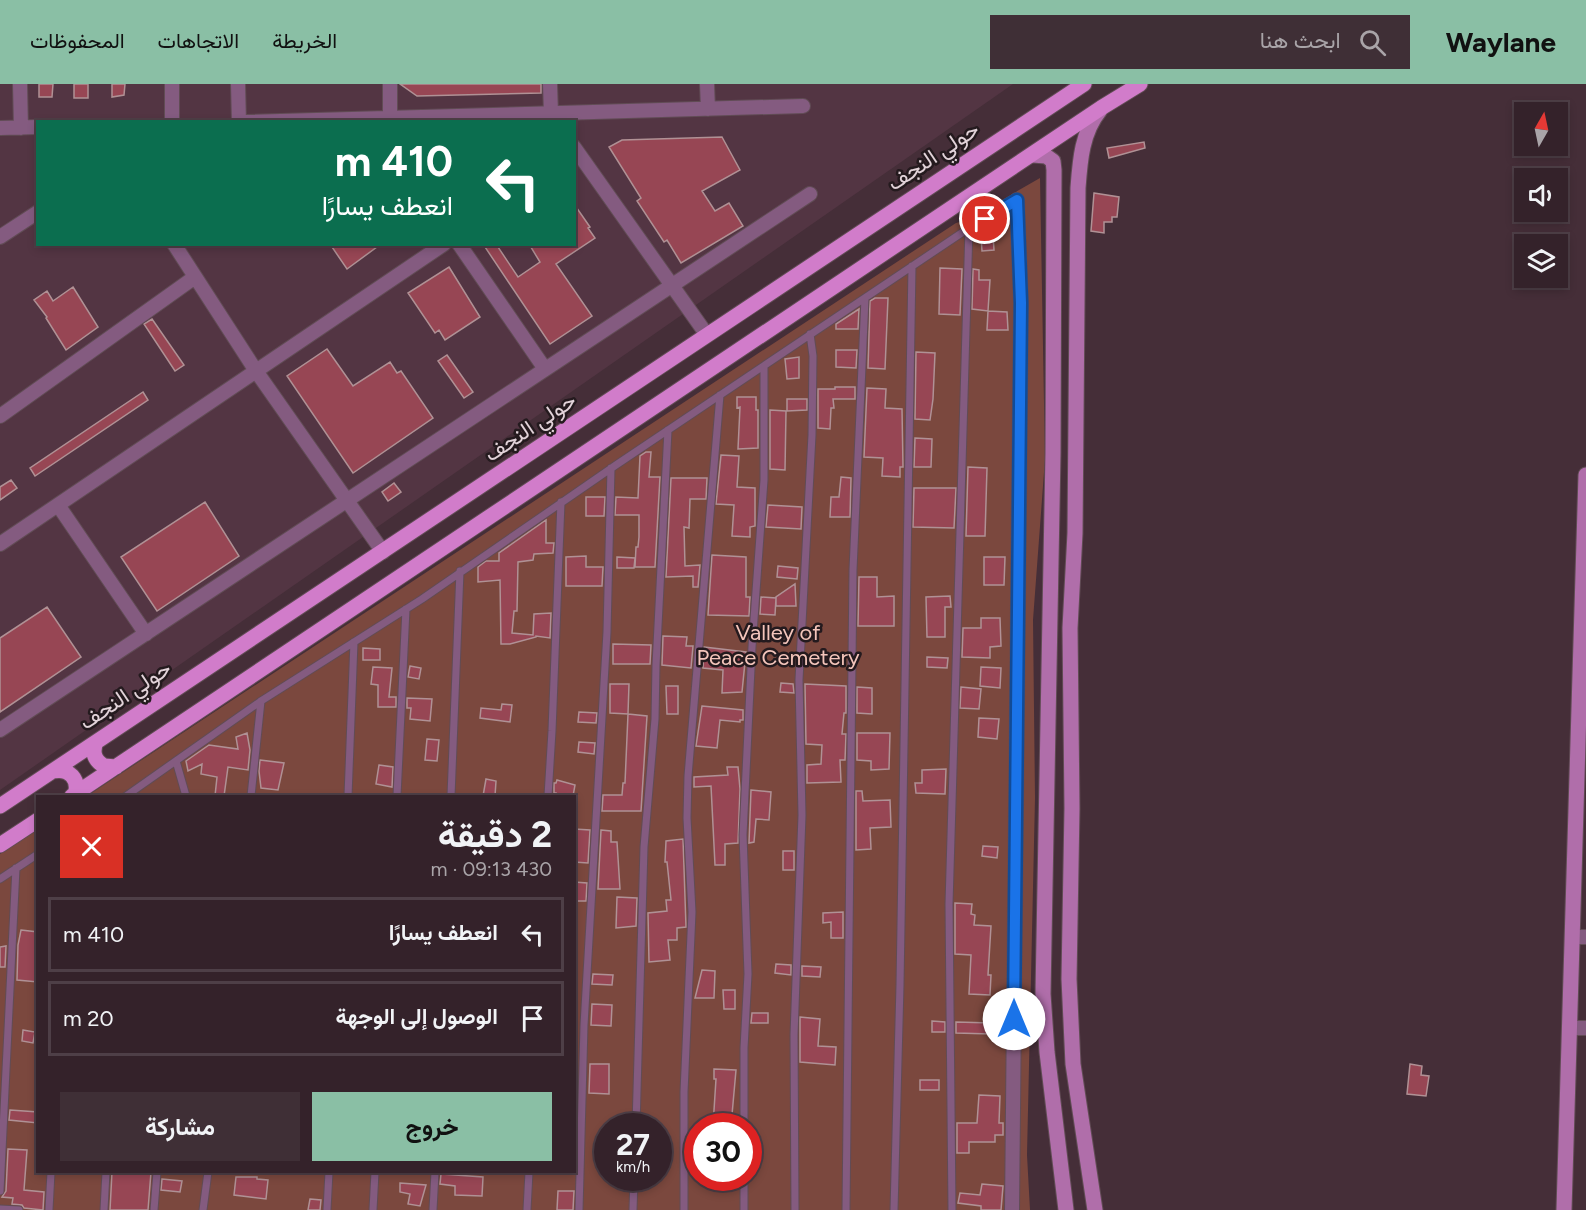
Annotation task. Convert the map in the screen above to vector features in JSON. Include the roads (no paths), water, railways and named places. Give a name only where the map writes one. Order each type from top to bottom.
[{"type":"main road","name":"حولي النجف","points":[[0,806],[1083,84]]},
{"type":"main road","points":[[75,795],[1140,84]]},
{"type":"main road","points":[[1095,1210],[1073,1064],[1068,979],[1072,808],[1070,628],[1075,533],[1078,211],[1080,164],[1086,135],[1092,120],[1101,108]]},
{"type":"main road","points":[[1033,155],[1046,156],[1053,160],[1054,183],[1053,453],[1043,994],[1049,1068],[1066,1210]]},
{"type":"main road","points":[[1564,1210],[1569,1028],[1579,937],[1586,475]]},
{"type":"main road","points":[[96,742],[95,758],[104,766],[116,767]]},
{"type":"main road","points":[[54,771],[65,770],[74,778],[77,789],[74,795]]},
{"type":"main road","points":[[0,845],[36,821]]},
{"type":"main road","points":[[1049,1068],[1062,1073],[1070,1069],[1073,1064]]},
{"type":"main road","points":[[1056,1117],[1064,1108],[1070,1107],[1081,1114]]},
{"type":"street","points":[[20,84],[21,128]]},
{"type":"street","points":[[172,84],[172,120]]},
{"type":"street","points":[[238,84],[239,120]]},
{"type":"street","points":[[390,84],[390,118]]},
{"type":"street","points":[[550,84],[554,117]]},
{"type":"street","points":[[707,84],[708,109]]},
{"type":"street","points":[[318,120],[554,117],[803,106]]},
{"type":"street","points":[[0,128],[36,127]]},
{"type":"street","points":[[576,152],[707,335]]},
{"type":"street","points":[[0,730],[810,194]]},
{"type":"street","points":[[1012,1210],[1021,303],[1017,200]]},
{"type":"street","points":[[0,237],[36,213]]},
{"type":"street","points":[[175,246],[256,371],[383,552]]},
{"type":"street","points":[[0,544],[441,246]]},
{"type":"street","points":[[460,246],[546,369]]},
{"type":"street","points":[[0,416],[195,277]]},
{"type":"street","points":[[58,505],[146,634]]},
{"type":"street","points":[[1569,1028],[1586,1028]]},
{"type":"lane","points":[[128,795],[261,701],[406,609],[460,570],[865,297],[969,228],[1017,200]]},
{"type":"lane","points":[[952,1210],[949,904],[969,228]]},
{"type":"lane","points":[[894,1210],[912,266]]},
{"type":"lane","points":[[846,1210],[853,570],[865,297]]},
{"type":"lane","points":[[795,1210],[794,1035],[802,814],[799,680],[812,435],[813,356],[810,334]]},
{"type":"lane","points":[[744,1113],[744,1048],[748,974],[743,836],[753,624],[764,480],[764,366]]},
{"type":"lane","points":[[684,1210],[684,1092],[692,912],[687,818],[688,776],[720,395]]},
{"type":"lane","points":[[636,1113],[644,847],[655,719],[668,430]]},
{"type":"lane","points":[[579,1210],[584,1025],[608,632],[611,468]]},
{"type":"lane","points":[[548,795],[561,502]]},
{"type":"lane","points":[[451,795],[460,570]]},
{"type":"lane","points":[[397,795],[406,609]]},
{"type":"lane","points":[[348,795],[354,642]]},
{"type":"lane","points":[[250,795],[261,701]]},
{"type":"lane","points":[[176,761],[186,795]]},
{"type":"lane","points":[[0,879],[36,855]]},
{"type":"lane","points":[[0,1191],[16,868]]},
{"type":"lane","points":[[49,1210],[51,1173]]},
{"type":"lane","points":[[104,1210],[106,1173]]},
{"type":"lane","points":[[154,1210],[157,1173]]},
{"type":"lane","points":[[203,1210],[208,1173]]},
{"type":"lane","points":[[327,1210],[328,1173]]},
{"type":"lane","points":[[373,1210],[375,1173]]},
{"type":"lane","points":[[433,1210],[435,1173]]},
{"type":"lane","points":[[527,1210],[529,1173]]},
{"type":"lane","points":[[633,1210],[634,1191]]},
{"type":"lane","points":[[744,1191],[744,1210]]},
{"type":"lane","points":[[0,1209],[19,1210]]},
{"type":"park label","name":"Valley of Peace Cemetery","points":[[778,644]]}]
